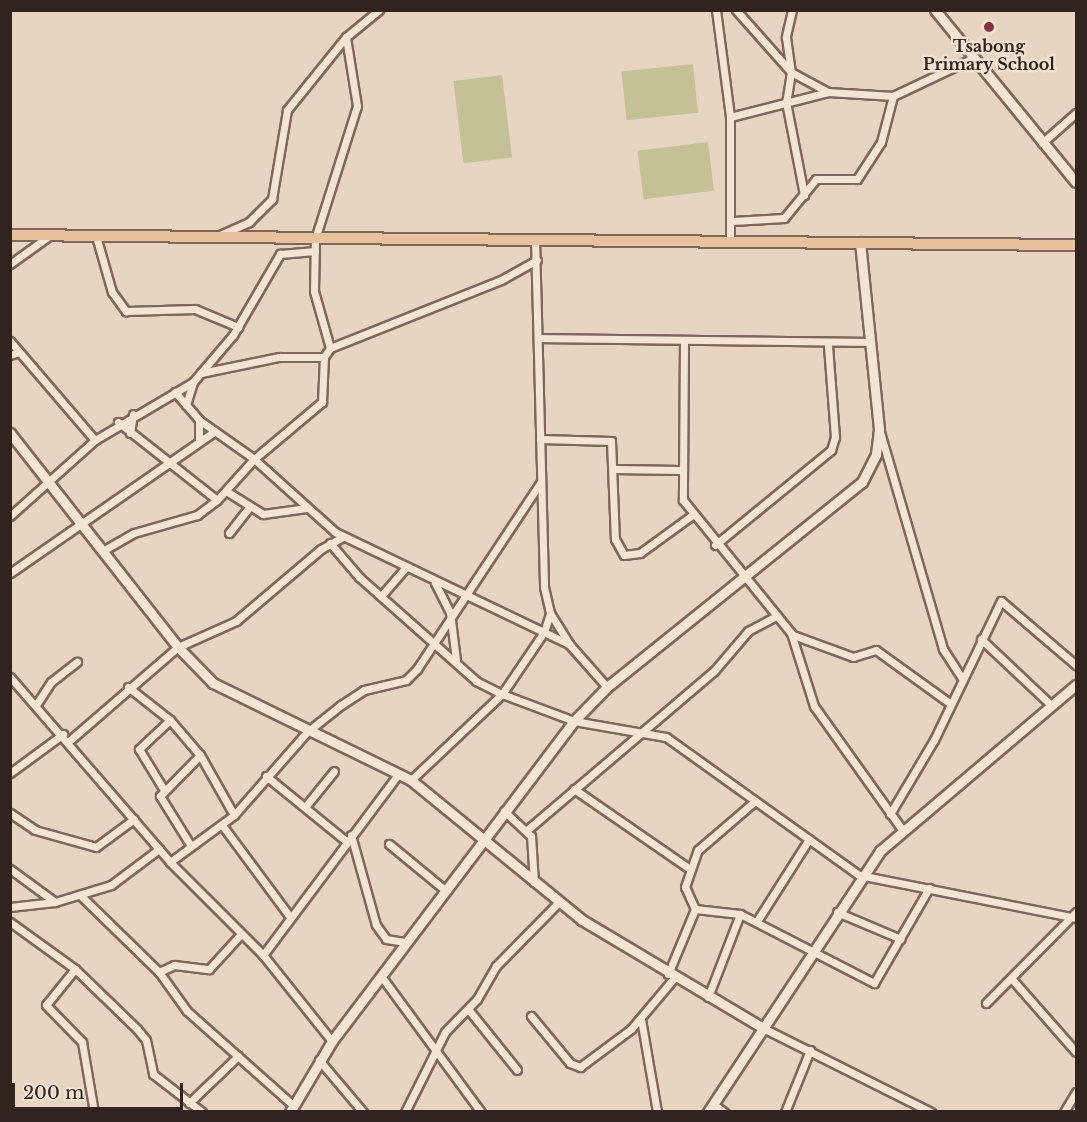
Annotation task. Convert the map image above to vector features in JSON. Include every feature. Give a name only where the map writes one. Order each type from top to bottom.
[{"type":"main road","points":[[10,235],[1077,244]]},
{"type":"street","points":[[213,238],[249,222],[272,199],[287,110],[345,37],[379,10]]},
{"type":"street","points":[[716,10],[730,117],[734,221],[730,242]]},
{"type":"street","points":[[736,10],[791,72],[828,92]]},
{"type":"street","points":[[792,10],[786,37],[791,72],[786,102],[804,195]]},
{"type":"street","points":[[935,10],[1042,143],[1077,182]]},
{"type":"street","points":[[330,348],[314,291],[315,239],[357,106],[345,37]]},
{"type":"street","points":[[730,117],[828,92],[893,96],[973,58]]},
{"type":"street","points":[[734,221],[784,218],[816,179],[857,179],[880,142],[893,96]]},
{"type":"street","points":[[1042,143],[1077,113]]},
{"type":"street","points":[[10,264],[49,236]]},
{"type":"street","points":[[96,236],[112,292],[126,311],[195,309],[238,327]]},
{"type":"street","points":[[411,780],[502,694],[544,632],[550,613],[540,483],[535,240]]},
{"type":"street","points":[[860,242],[868,342],[879,429],[943,649],[962,678]]},
{"type":"street","points":[[10,516],[118,422],[193,382],[238,327],[278,256],[315,251]]},
{"type":"street","points":[[106,549],[134,533],[197,515],[217,500],[254,459],[322,402],[324,357],[330,348],[501,280],[537,260]]},
{"type":"street","points":[[538,338],[828,345],[868,342]]},
{"type":"street","points":[[10,341],[95,440]]},
{"type":"street","points":[[684,342],[680,470],[692,516],[791,633],[809,645],[853,657],[876,650],[951,704]]},
{"type":"street","points":[[715,545],[831,450],[835,437],[828,345]]},
{"type":"street","points":[[10,354],[19,352]]},
{"type":"street","points":[[201,373],[279,357],[324,357]]},
{"type":"street","points":[[186,405],[193,382]]},
{"type":"street","points":[[176,392],[199,420],[254,459],[307,508],[344,537],[435,583],[468,596],[569,644]]},
{"type":"street","points":[[130,432],[133,414]]},
{"type":"street","points":[[199,420],[199,440]]},
{"type":"street","points":[[118,422],[168,464],[217,500]]},
{"type":"street","points":[[80,894],[159,972],[187,1011],[292,1108],[332,1041],[483,838],[574,721],[607,687],[857,489],[876,454],[879,429]]},
{"type":"street","points":[[10,573],[215,431]]},
{"type":"street","points":[[10,433],[106,549],[178,646],[235,698],[411,780],[558,903],[671,976],[763,1028],[931,1112]]},
{"type":"street","points":[[540,440],[608,439],[614,469],[615,539],[624,555],[640,553],[692,516]]},
{"type":"street","points":[[614,469],[680,470]]},
{"type":"street","points":[[170,862],[234,815],[307,732],[355,694],[405,680],[452,621],[540,483]]},
{"type":"street","points":[[226,491],[249,507],[278,515],[307,508]]},
{"type":"street","points":[[229,533],[249,507]]},
{"type":"street","points":[[69,741],[128,687],[178,646],[236,621],[330,543],[344,537]]},
{"type":"street","points":[[330,543],[381,596],[436,642],[476,681],[502,694],[574,721],[639,730],[672,741],[859,875],[1075,916]]},
{"type":"street","points":[[381,596],[406,567]]},
{"type":"street","points":[[435,583],[452,621],[456,660]]},
{"type":"street","points":[[890,814],[951,704],[981,639],[1004,600],[1077,665]]},
{"type":"street","points":[[550,613],[569,644],[607,687]]},
{"type":"street","points":[[527,830],[639,730],[714,670],[748,631],[776,616]]},
{"type":"street","points":[[791,633],[814,706],[901,828]]},
{"type":"street","points":[[981,639],[1052,705]]},
{"type":"street","points":[[36,705],[51,682],[77,662]]},
{"type":"street","points":[[10,677],[63,734],[170,862],[262,955],[332,1041]]},
{"type":"street","points":[[724,1112],[710,1108],[859,875],[901,828],[1077,685]]},
{"type":"street","points":[[128,687],[170,720],[200,755],[234,815]]},
{"type":"street","points":[[164,790],[139,749],[170,720]]},
{"type":"street","points":[[10,773],[63,734]]},
{"type":"street","points":[[191,846],[161,801],[164,790],[200,755]]},
{"type":"street","points":[[305,807],[334,771]]},
{"type":"street","points":[[262,955],[399,773]]},
{"type":"street","points":[[266,776],[349,838],[376,925],[386,939],[406,942]]},
{"type":"street","points":[[574,789],[690,869]]},
{"type":"street","points":[[755,801],[702,844],[690,869],[685,895],[695,909],[740,914],[757,921],[810,953],[874,983],[929,888]]},
{"type":"street","points":[[504,811],[527,830],[534,882]]},
{"type":"street","points":[[10,813],[35,830],[96,847],[134,819]]},
{"type":"street","points":[[222,825],[290,917]]},
{"type":"street","points":[[757,921],[809,839]]},
{"type":"street","points":[[389,844],[445,890]]},
{"type":"street","points":[[10,907],[55,902],[111,885],[159,849]]},
{"type":"street","points":[[10,869],[55,902]]},
{"type":"street","points":[[405,1112],[436,1056],[445,1032],[468,1009],[496,966],[558,903]]},
{"type":"street","points":[[531,1016],[576,1066],[641,1019],[671,976],[695,909]]},
{"type":"street","points":[[836,911],[901,939]]},
{"type":"street","points":[[708,996],[740,914]]},
{"type":"street","points":[[986,1003],[1075,916]]},
{"type":"street","points":[[10,922],[75,969],[143,1036],[153,1074],[202,1112]]},
{"type":"street","points":[[159,972],[174,965],[209,969],[241,934]]},
{"type":"street","points":[[75,969],[46,1005],[82,1042],[94,1112]]},
{"type":"street","points":[[381,976],[436,1056],[481,1112]]},
{"type":"street","points":[[1011,978],[1077,1052]]},
{"type":"street","points":[[468,1009],[517,1070]]},
{"type":"street","points":[[641,1019],[657,1112]]},
{"type":"street","points":[[784,1112],[810,1050]]},
{"type":"street","points":[[189,1103],[238,1056]]},
{"type":"street","points":[[319,1060],[363,1112]]},
{"type":"street","points":[[1064,1112],[1077,1092]]},
{"type":"shaded area","points":[[693,64],[698,113],[627,120],[621,72]]},
{"type":"shaded area","points":[[502,75],[512,157],[463,163],[453,81]]},
{"type":"shaded area","points":[[708,142],[714,191],[644,199],[638,151]]},
{"type":"place","name":"Tsabong Primary School","points":[[989,27]]}]
